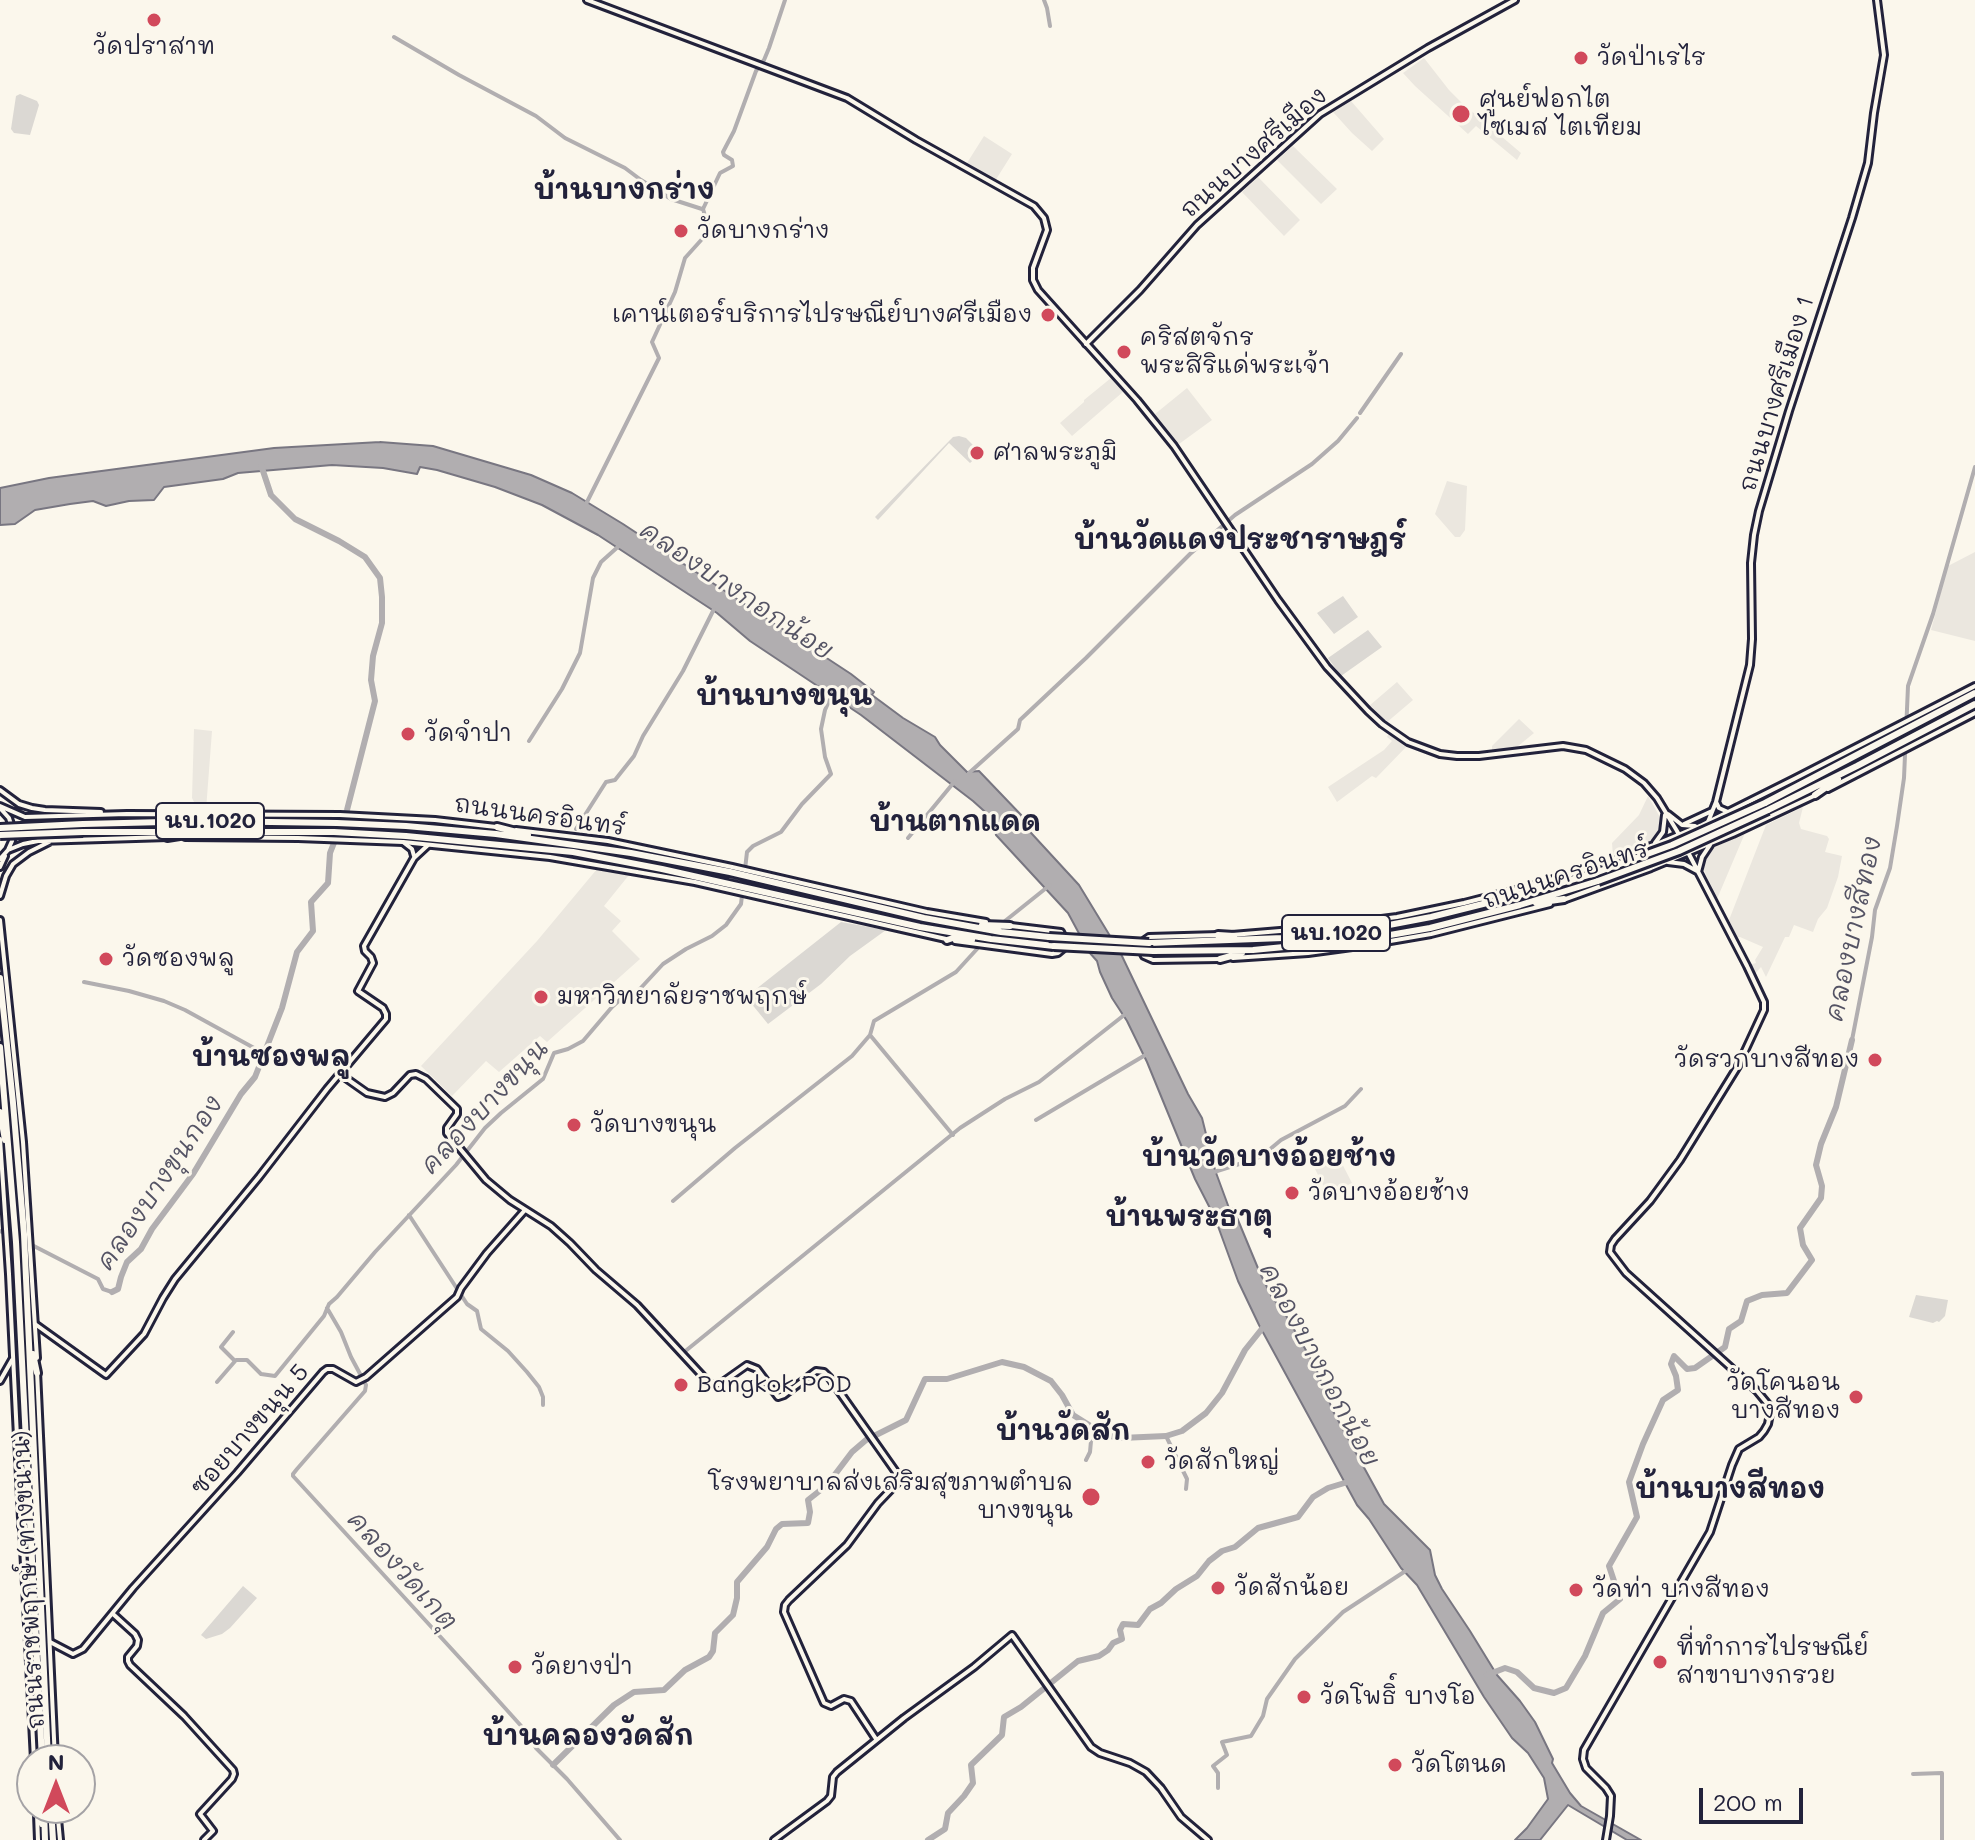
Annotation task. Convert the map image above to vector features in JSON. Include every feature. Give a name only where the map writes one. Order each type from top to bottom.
[{"type":"main road","points":[[587,0],[847,98],[1034,206],[1044,218],[1047,230],[1033,268],[1034,284],[1174,446],[1327,667],[1368,711],[1394,734],[1423,749],[1451,756],[1479,756],[1563,746],[1581,748],[1625,769],[1651,790],[1679,835],[1751,974],[1764,1002],[1764,1010],[1738,1066],[1680,1160],[1650,1201],[1615,1239],[1610,1252],[1620,1267],[1771,1408],[1768,1424],[1759,1437],[1739,1449],[1707,1538],[1586,1744],[1584,1763],[1610,1793],[1606,1840]]},
{"type":"main road","name":"ถนนบางศรีเมือง","points":[[1086,344],[1140,290],[1197,225],[1320,114],[1428,48],[1515,0]]},
{"type":"main road","name":"ถนนบางศรีเมือง 1","points":[[1708,822],[1716,802],[1749,673],[1752,654],[1751,563],[1759,511],[1868,163],[1884,55],[1877,0]]},
{"type":"main road","name":"ถนนนครอินทร์","points":[[1974,691],[1915,717],[1700,826],[1553,880],[1397,917],[1304,929],[1149,937],[1142,942],[1141,950],[1144,956],[1153,960],[1308,953],[1458,928],[1511,915],[1564,899],[1712,843],[1815,795],[1975,704]]},
{"type":"main road","name":"ถนนนครอินทร์","points":[[1766,806],[1974,691]]},
{"type":"main road","name":"ถนนนครอินทร์","points":[[8,850],[38,841],[167,837],[341,836],[467,841],[573,852],[742,890],[991,939],[1153,951],[1253,950],[1367,939],[1430,928],[1520,905],[1597,877],[1897,749],[1910,747],[1975,713]]},
{"type":"main road","points":[[1815,795],[1857,766]]},
{"type":"main road","points":[[0,790],[19,804],[32,808],[127,814]]},
{"type":"main road","points":[[1716,802],[1728,812]]},
{"type":"main road","points":[[0,807],[12,824],[12,841],[0,867]]},
{"type":"main road","name":"ถนนนครอินทร์","points":[[0,807],[20,816],[31,817],[127,814],[339,819],[346,823],[547,840],[738,871]]},
{"type":"main road","points":[[1682,825],[1712,810]]},
{"type":"main road","points":[[1666,812],[1682,825],[1700,826],[1698,840],[1712,843]]},
{"type":"main road","points":[[1666,812],[1663,832],[1654,845],[1668,850],[1667,862],[1684,864],[1698,872]]},
{"type":"main road","name":"ถนนนครอินทร์","points":[[0,835],[205,821],[339,819],[351,816],[435,820],[608,841],[746,873],[856,903],[966,926],[1049,937],[1149,943],[1283,938],[1368,929],[1597,877]]},
{"type":"main road","points":[[31,817],[24,823],[25,836],[38,841]]},
{"type":"main road","points":[[497,827],[547,840]]},
{"type":"main road","name":"ถนนนครอินทร์","points":[[0,828],[332,836]]},
{"type":"main road","points":[[167,837],[206,831]]},
{"type":"main road","name":"ถนนนครอินทร์","points":[[341,836],[550,857],[742,890],[947,940],[1052,954],[1064,948],[1065,940],[1061,932],[927,912],[746,873]]},
{"type":"main road","points":[[0,896],[13,864],[29,852],[55,840]]},
{"type":"main road","points":[[403,842],[412,849],[414,858]]},
{"type":"main road","points":[[1698,872],[1702,857],[1712,843]]},
{"type":"main road","points":[[35,1324],[106,1375],[144,1334],[175,1279],[386,1019],[383,1008],[358,991],[373,963],[364,946],[414,858],[430,844]]},
{"type":"main road","points":[[1,858],[8,850]]},
{"type":"main road","points":[[550,857],[573,852]]},
{"type":"main road","points":[[1519,895],[1553,880]]},
{"type":"main road","points":[[1520,905],[1564,899]]},
{"type":"main road","points":[[0,920],[17,1076],[27,1235]]},
{"type":"main road","points":[[966,926],[1010,926]]},
{"type":"main road","points":[[1218,935],[1283,938]]},
{"type":"main road","points":[[947,940],[991,939]]},
{"type":"main road","points":[[1220,959],[1253,950]]},
{"type":"main road","points":[[0,978],[28,1246],[29,1339],[47,1744]]},
{"type":"main road","points":[[0,1047],[16,1242],[28,1495],[47,1744]]},
{"type":"main road","points":[[340,1074],[367,1093],[385,1097],[410,1075],[422,1076],[457,1109],[446,1131],[493,1187],[561,1235],[637,1305],[710,1384],[720,1384],[750,1365],[757,1369],[776,1396],[782,1396],[816,1371],[829,1377],[898,1475],[898,1483],[878,1503],[845,1547],[789,1600],[784,1612],[824,1703],[831,1706],[844,1699],[855,1703],[876,1739]]},
{"type":"main road","points":[[13,1103],[17,1076]]},
{"type":"main road","points":[[0,1112],[4,1137],[8,1142]]},
{"type":"main road","name":"ถนนราชพฤกษ์ (ทางขนาน)","points":[[0,1139],[33,1744]]},
{"type":"main road","name":"ซอยบางขนุน 5","points":[[50,1642],[69,1653],[76,1654],[83,1649],[323,1372],[333,1369],[353,1381],[364,1379],[459,1292],[495,1244],[526,1210]]},
{"type":"main road","name":"ถนนราชพฤกษ์ (ทางขนาน)","points":[[28,1246],[35,1324],[50,1642],[48,1744]]},
{"type":"main road","points":[[29,1339],[37,1373]]},
{"type":"main road","points":[[0,1380],[13,1357]]},
{"type":"main road","points":[[0,1380],[8,1375],[14,1376]]},
{"type":"main road","points":[[22,1526],[28,1495]]},
{"type":"main road","points":[[113,1614],[138,1640],[128,1657],[130,1665],[184,1716],[233,1770],[232,1779],[200,1814],[213,1831],[204,1840]]},
{"type":"main road","points":[[774,1840],[827,1801],[831,1796],[834,1774],[1012,1635],[1091,1747],[1146,1772],[1181,1817],[1208,1840]]},
{"type":"shaded area","name":"ศูนย์ฟอกไต ไซเมส ไตเทียม","points":[[1424,58],[1462,103],[1521,153],[1517,160],[1476,126],[1468,134],[1403,73]]},
{"type":"shaded area","points":[[20,94],[37,101],[39,105],[30,135],[14,133],[11,129],[16,96]]},
{"type":"shaded area","points":[[1351,101],[1384,139],[1372,151],[1333,112]]},
{"type":"shaded area","points":[[984,136],[1012,154],[995,181],[967,163]]},
{"type":"shaded area","points":[[1293,146],[1337,189],[1321,204],[1277,160]]},
{"type":"shaded area","points":[[1258,177],[1300,220],[1284,236],[1242,192]]},
{"type":"shaded area","points":[[1111,378],[1124,391],[1072,436],[1060,423]]},
{"type":"shaded area","points":[[1187,388],[1212,420],[1179,444],[1155,414]]},
{"type":"shaded area","points":[[953,437],[966,438],[981,453],[970,463],[949,443],[878,520],[875,517]]},
{"type":"shaded area","points":[[380,442],[433,446],[531,475],[572,493],[851,674],[874,692],[872,695],[935,737],[967,772],[979,771],[1024,818],[1021,822],[1079,885],[1121,954],[1202,1118],[1215,1170],[1229,1208],[1233,1208],[1260,1273],[1315,1366],[1333,1411],[1384,1504],[1430,1550],[1435,1575],[1442,1589],[1497,1675],[1535,1722],[1553,1759],[1552,1763],[1570,1793],[1581,1806],[1641,1840],[1627,1840],[1568,1805],[1540,1840],[1515,1840],[1548,1799],[1544,1778],[1484,1697],[1417,1585],[1401,1568],[1357,1505],[1259,1325],[1147,1062],[1112,998],[1097,961],[1068,913],[996,835],[993,819],[973,801],[861,715],[750,641],[717,613],[598,535],[542,505],[437,470],[420,467],[417,474],[332,465],[238,473],[223,479],[164,487],[154,500],[106,506],[93,501],[70,504],[35,510],[15,524],[0,525],[0,488],[49,478],[274,448]]},
{"type":"shaded area","points":[[1447,481],[1467,486],[1465,530],[1460,537],[1455,537],[1435,514]]},
{"type":"shaded area","points":[[1975,552],[1975,641],[1931,630],[1948,566]]},
{"type":"shaded area","points":[[1343,596],[1358,617],[1334,634],[1317,613]]},
{"type":"shaded area","points":[[1368,630],[1382,647],[1341,676],[1328,658]]},
{"type":"shaded area","points":[[1397,682],[1413,700],[1386,723],[1369,706]]},
{"type":"shaded area","points":[[1519,719],[1534,733],[1517,747],[1492,752],[1492,746]]},
{"type":"shaded area","points":[[194,729],[212,731],[206,810],[198,810],[192,798]]},
{"type":"shaded area","points":[[1389,733],[1408,745],[1376,778],[1372,776],[1337,802],[1328,787],[1384,750],[1392,741],[1387,737]]},
{"type":"shaded area","points":[[1648,796],[1661,819],[1662,830],[1652,841],[1613,856],[1612,843],[1639,815]]},
{"type":"shaded area","points":[[1803,807],[1799,823],[1801,829],[1827,836],[1825,852],[1842,856],[1838,877],[1827,908],[1813,932],[1794,925],[1766,977],[1761,967],[1754,975],[1749,965],[1756,963],[1763,947],[1736,938],[1729,920],[1766,825]]},
{"type":"shaded area","points":[[1745,833],[1717,899],[1703,868],[1704,856],[1711,849]]},
{"type":"shaded area","name":"มหาวิทยาลัยราชพฤกษ์","points":[[597,869],[629,875],[604,906],[621,921],[612,931],[640,959],[547,1042],[540,1036],[499,1072],[486,1061],[452,1096],[421,1066],[537,941]]},
{"type":"shaded area","points":[[841,922],[886,930],[768,1024],[746,997]]},
{"type":"shaded area","points":[[1336,1152],[1352,1183],[1328,1195],[1315,1166]]},
{"type":"shaded area","points":[[1916,1295],[1948,1300],[1945,1316],[1933,1323],[1909,1317]]},
{"type":"shaded area","points":[[243,1586],[257,1598],[230,1628],[206,1639],[201,1635]]},
{"type":"waterway","points":[[585,506],[659,358],[652,342],[675,292],[685,258],[709,229],[703,209],[720,173],[733,166],[732,160],[723,152],[756,71],[769,48],[785,0]]},
{"type":"waterway","points":[[1044,0],[1050,26]]},
{"type":"waterway","points":[[394,37],[536,116],[565,138],[625,168],[671,199],[702,209]]},
{"type":"waterway","points":[[1360,413],[1401,354]]},
{"type":"waterway","points":[[969,773],[1018,729],[1020,720],[1190,554],[1235,515],[1312,464],[1338,441],[1357,418]]},
{"type":"waterway","name":"คลองบางขุนกอง","points":[[112,1292],[118,1289],[127,1262],[141,1249],[193,1174],[241,1094],[255,1077],[282,1008],[297,952],[313,931],[311,902],[328,883],[330,853],[347,810],[375,701],[371,680],[373,656],[382,623],[380,578],[365,557],[295,519],[271,495],[261,465]]},
{"type":"waterway","name":"คลองบางสีทอง","points":[[1852,1040],[1875,910],[1890,868],[1897,826],[1904,778],[1908,686],[1933,614],[1975,467]]},
{"type":"waterway","points":[[529,741],[562,689],[580,653],[593,578],[601,562],[620,545]]},
{"type":"waterway","name":"คลองบางกอกน้อย","points":[[576,829],[606,782],[615,780],[634,756],[683,671],[714,609]]},
{"type":"waterway","name":"คลองบางขนุน","points":[[217,1382],[236,1360],[247,1360],[261,1374],[275,1376],[324,1316],[329,1304],[456,1165],[485,1128],[543,1079],[554,1053],[583,1041],[612,1007],[623,997],[638,991],[663,964],[726,925],[741,904],[747,852],[781,832],[831,774],[821,729],[834,690]]},
{"type":"waterway","points":[[908,838],[955,781]]},
{"type":"waterway","points":[[1005,921],[1050,885]]},
{"type":"waterway","points":[[673,1201],[852,1056],[870,1035],[874,1021],[956,972],[977,949]]},
{"type":"waterway","points":[[84,982],[164,1001],[265,1054]]},
{"type":"waterway","points":[[683,1353],[960,1128],[1005,1099],[1039,1082],[1128,1012]]},
{"type":"waterway","points":[[870,1035],[953,1135]]},
{"type":"waterway","name":"คลองบางสีทอง","points":[[1487,1675],[1505,1668],[1517,1672],[1534,1688],[1554,1693],[1566,1688],[1585,1656],[1603,1613],[1620,1599],[1609,1566],[1637,1517],[1629,1482],[1643,1444],[1663,1400],[1678,1390],[1671,1364],[1674,1356],[1687,1369],[1695,1368],[1725,1347],[1729,1329],[1741,1321],[1747,1301],[1762,1295],[1787,1293],[1812,1260],[1803,1245],[1800,1228],[1821,1198],[1822,1186],[1816,1165],[1836,1107],[1852,1040]]},
{"type":"waterway","points":[[1036,1120],[1147,1054]]},
{"type":"waterway","points":[[1214,1172],[1263,1155],[1281,1140],[1345,1106],[1361,1089]]},
{"type":"waterway","points":[[409,1215],[467,1304],[477,1311],[481,1329],[508,1351],[539,1387],[543,1405]]},
{"type":"waterway","points":[[0,1231],[16,1238]]},
{"type":"waterway","points":[[28,1243],[98,1279],[103,1289],[112,1292]]},
{"type":"waterway","name":"คลองวัดเกตุ","points":[[327,1308],[366,1385],[365,1391],[293,1476],[523,1728],[536,1748],[620,1840]]},
{"type":"waterway","name":"คลองบางกอกน้อย","points":[[553,1765],[614,1705],[634,1692],[664,1690],[685,1670],[709,1657],[713,1651],[715,1633],[733,1615],[737,1582],[767,1547],[776,1529],[782,1524],[808,1523],[808,1500],[827,1485],[852,1452],[866,1440],[906,1420],[925,1379],[947,1379],[1002,1362],[1024,1367],[1051,1381],[1073,1415],[1105,1435],[1121,1438],[1166,1436],[1182,1431],[1206,1413],[1222,1393],[1245,1350],[1265,1325]]},
{"type":"waterway","points":[[233,1332],[221,1347],[235,1361]]},
{"type":"waterway","points":[[1086,1460],[1091,1441],[1098,1431]]},
{"type":"waterway","points":[[1166,1436],[1187,1479],[1186,1489]]},
{"type":"waterway","name":"คลองบางกอกน้อย","points":[[928,1840],[945,1829],[948,1813],[973,1783],[971,1765],[1002,1735],[1004,1717],[1078,1661],[1099,1656],[1108,1650],[1113,1643],[1122,1639],[1120,1630],[1123,1624],[1138,1625],[1150,1609],[1197,1576],[1222,1551],[1235,1547],[1258,1528],[1298,1517],[1313,1497],[1328,1488],[1351,1481]]},
{"type":"waterway","points":[[1218,1788],[1218,1773],[1213,1766],[1227,1755],[1222,1742],[1251,1736],[1263,1716],[1267,1699],[1295,1659],[1343,1612],[1407,1570]]},
{"type":"waterway","points":[[1913,1774],[1942,1773],[1942,1840]]},
{"type":"place","name":"วัดปราสาท","points":[[154,20]]},
{"type":"place","name":"วัดป่าเรไร","points":[[1581,58]]},
{"type":"place","name":"ศูนย์ฟอกไต ไซเมส ไตเทียม","points":[[1461,114]]},
{"type":"place","name":"วัดบางกร่าง","points":[[681,231]]},
{"type":"place","name":"เคาน์เตอร์บริการไปรษณีย์บางศรีเมือง","points":[[1048,315]]},
{"type":"place","name":"คริสตจักร พระสิริแด่พระเจ้า","points":[[1124,352]]},
{"type":"place","name":"ศาลพระภูมิ","points":[[977,453]]},
{"type":"place","name":"วัดจําปา","points":[[408,734]]},
{"type":"place","name":"วัดซองพลู","points":[[106,959]]},
{"type":"place","name":"มหาวิทยาลัยราชพฤกษ์","points":[[541,997]]},
{"type":"place","name":"วัดรวกบางสีทอง","points":[[1875,1060]]},
{"type":"place","name":"วัดบางขนุน","points":[[574,1125]]},
{"type":"place","name":"วัดบางอ้อยช้าง","points":[[1292,1193]]},
{"type":"place","name":"Bangkok POD","points":[[681,1385]]},
{"type":"place","name":"วัดโคนอน บางสีทอง","points":[[1856,1397]]},
{"type":"place","name":"วัดสักใหญ่","points":[[1148,1462]]},
{"type":"place","name":"โรงพยาบาลส่งเสริมสุขภาพตำบล บางขนุน","points":[[1091,1497]]},
{"type":"place","name":"วัดสักน้อย","points":[[1218,1588]]},
{"type":"place","name":"วัดท่า บางสีทอง","points":[[1576,1590]]},
{"type":"place","name":"ที่ทำการไปรษณีย์ สาขาบางกรวย","points":[[1660,1662]]},
{"type":"place","name":"วัดยางป่า","points":[[515,1667]]},
{"type":"place","name":"วัดโพธิ์ บางโอ","points":[[1304,1697]]},
{"type":"place","name":"วัดโตนด","points":[[1395,1765]]},
{"type":"district","name":"บ้านบางกร่าง","points":[[624,190]]},
{"type":"district","name":"บ้านวัดแดงประชาราษฎร์","points":[[1240,540]]},
{"type":"district","name":"บ้านบางขนุน","points":[[784,696]]},
{"type":"district","name":"บ้านตากแดด","points":[[955,822]]},
{"type":"district","name":"บ้านซองพลู","points":[[271,1057]]},
{"type":"district","name":"บ้านวัดบางอ้อยช้าง","points":[[1269,1157]]},
{"type":"district","name":"บ้านพระธาตุ","points":[[1189,1217]]},
{"type":"district","name":"บ้านวัดสัก","points":[[1063,1431]]},
{"type":"district","name":"บ้านบางสีทอง","points":[[1730,1489]]},
{"type":"district","name":"บ้านคลองวัดสัก","points":[[588,1736]]}]
